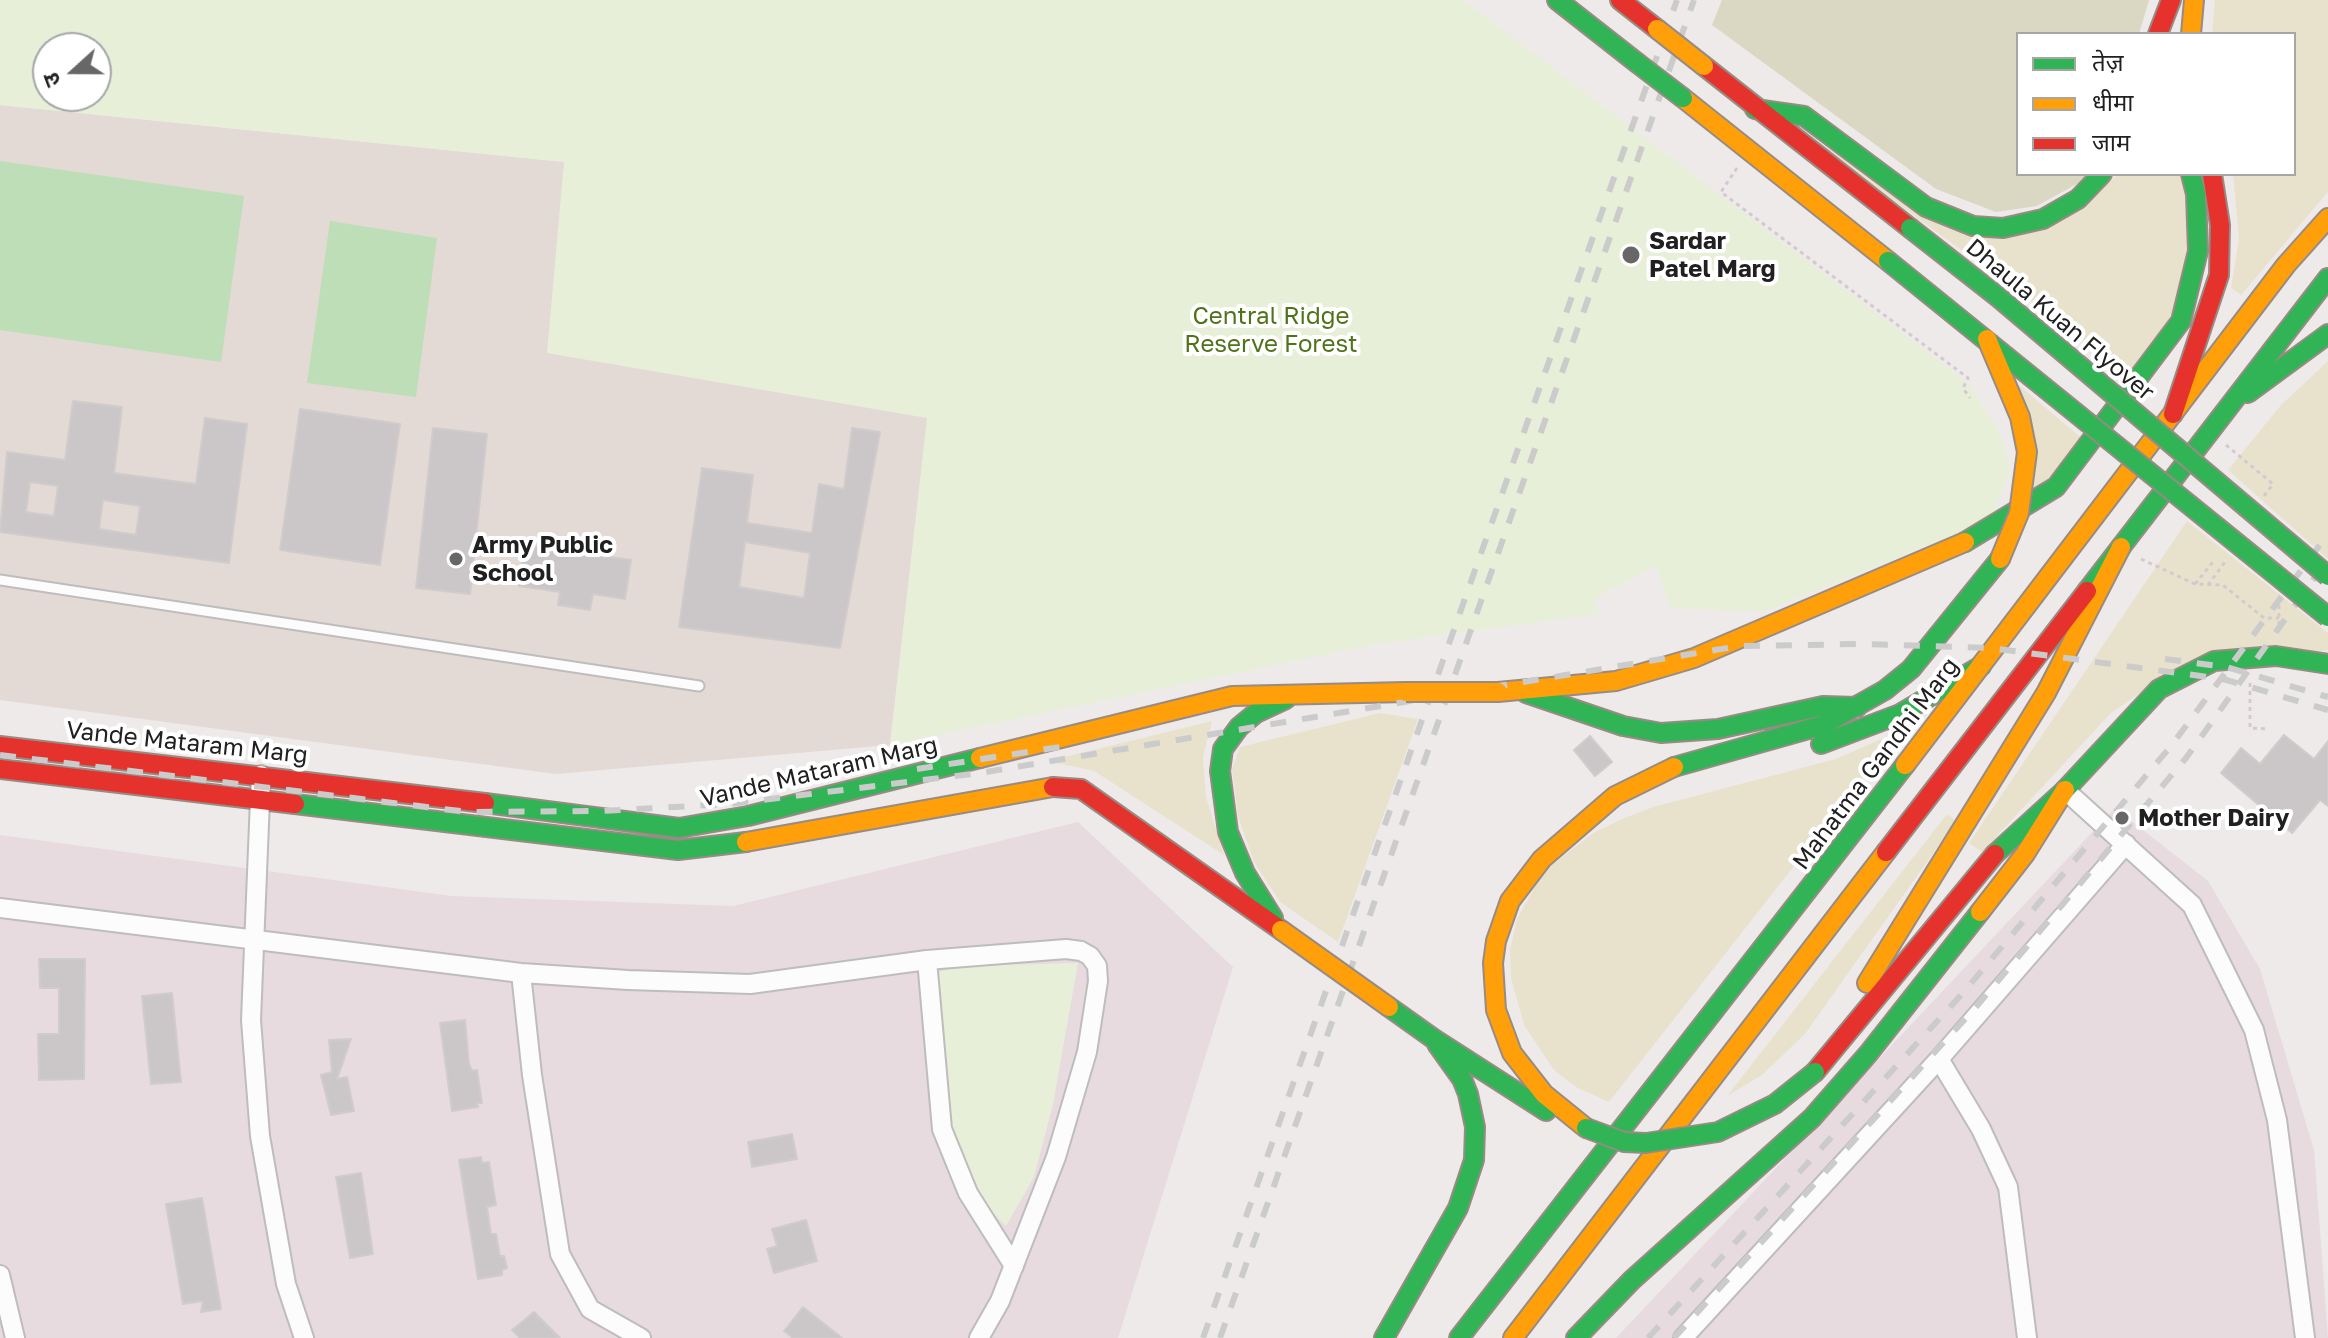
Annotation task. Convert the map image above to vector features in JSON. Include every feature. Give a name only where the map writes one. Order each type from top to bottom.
[{"type":"main road","points":[[1557,0],[1987,339],[2328,617]]},
{"type":"main road","points":[[1620,0],[1650,24]]},
{"type":"main road","points":[[1633,0],[1650,24]]},
{"type":"main road","points":[[2159,32],[2171,0]]},
{"type":"main road","points":[[2168,32],[2171,0]]},
{"type":"main road","points":[[2191,32],[2194,0]]},
{"type":"main road","name":"Dhaula Kuan Flyover","points":[[1650,24],[1998,297],[2328,576]]},
{"type":"main road","points":[[1755,109],[1804,116],[1926,207],[1973,226],[2003,228],[2043,219],[2078,199],[2100,176]]},
{"type":"main road","name":"Vande Mataram Marg","points":[[0,746],[261,775],[679,828],[748,816],[1232,696],[1498,692],[1616,681],[1694,658],[1923,563],[1978,536],[2056,487],[2181,321],[2198,251],[2196,194],[2192,176]]},
{"type":"main road","points":[[2173,414],[2219,275],[2220,225],[2212,176]]},
{"type":"main road","name":"Mahatma Gandhi Marg","points":[[1459,1338],[1738,984],[2286,265],[2328,218]]},
{"type":"main road","points":[[1513,1338],[2328,278]]},
{"type":"main road","points":[[2230,404],[2268,381],[2328,334]]},
{"type":"main road","points":[[1586,1128],[1544,1094],[1512,1053],[1500,1024],[1493,991],[1493,963],[1501,923],[1510,901],[1532,870],[1615,796],[1673,767],[1804,731],[1858,707],[1911,669],[2000,559],[2019,513],[2027,452],[2016,405],[1987,339]]},
{"type":"main road","points":[[1815,1072],[2046,693],[2121,547]]},
{"type":"main road","points":[[1815,1072],[2005,842],[2065,790],[2159,689],[2214,661],[2276,656],[2328,664]]},
{"type":"main road","points":[[1581,828],[1657,791],[1745,763],[1839,740],[1900,714],[1981,666]]},
{"type":"main road","points":[[1520,691],[1623,726],[1661,733],[1709,731],[1823,706],[1858,707]]},
{"type":"main road","points":[[1281,930],[1252,887],[1233,846],[1222,802],[1220,771],[1223,749],[1239,727],[1256,713],[1298,694]]},
{"type":"main road","name":"Vande Mataram Marg","points":[[0,769],[678,850],[752,841],[1060,786],[1081,789],[1434,1039],[1540,1108],[1586,1128],[1624,1142],[1646,1143],[1718,1132],[1775,1104],[1815,1072]]},
{"type":"main road","points":[[1576,1338],[1632,1280],[1812,1118],[1868,1054],[2025,854],[2065,790]]},
{"type":"main road","points":[[1384,1338],[1458,1208],[1474,1160],[1475,1127],[1468,1094],[1434,1039]]},
{"type":"street","points":[[261,775],[257,801],[251,1020],[260,1136],[286,1284],[304,1338]]},
{"type":"street","points":[[2065,790],[2192,905],[2254,1030],[2277,1120],[2305,1338]]},
{"type":"street","points":[[1683,1338],[1939,1059],[2126,844]]},
{"type":"street","points":[[0,908],[521,973],[750,984],[927,960],[1066,949],[1090,956],[1097,966],[1098,981],[1087,1052],[1056,1157],[1000,1301],[979,1338]]},
{"type":"street","points":[[927,960],[942,1129],[968,1193],[1014,1266]]},
{"type":"street","points":[[521,973],[532,1075],[560,1254],[590,1309],[641,1338]]},
{"type":"street","points":[[1939,1059],[1981,1129],[2008,1187],[2027,1338]]},
{"type":"street","points":[[0,1275],[15,1338]]},
{"type":"lane","points":[[0,580],[699,686]]},
{"type":"path","points":[[1748,150],[1721,192],[1968,378],[1963,388],[1970,398]]},
{"type":"path","points":[[2236,453],[2273,484],[2259,502]]},
{"type":"path","points":[[2208,585],[2226,561]]},
{"type":"path","points":[[2195,584],[2213,562]]},
{"type":"path","points":[[2151,565],[2195,584],[2223,585],[2264,618],[2279,618]]},
{"type":"path","points":[[2279,603],[2279,634]]},
{"type":"path","points":[[2251,657],[2250,728],[2269,729]]},
{"type":"shaded area","points":[[1722,0],[2149,0],[2140,32],[2016,32],[2016,176],[2087,176],[2037,206],[1996,212],[1936,189],[1712,25]]},
{"type":"shaded area","points":[[2215,0],[2328,0],[2328,192],[2241,295],[2231,288],[2239,239],[2233,176],[2296,176],[2296,32],[2212,32]]},
{"type":"shaded area","name":"Army Public School","points":[[0,105],[32,108],[32,112],[69,112],[953,201],[890,745],[556,774],[0,700]]},
{"type":"shaded area","points":[[1794,128],[1960,227],[2092,199],[2116,176],[2182,176],[2192,215],[2182,293],[2166,325],[2130,373]]},
{"type":"shaded area","points":[[2328,361],[2328,559],[2228,470],[2281,405]]},
{"type":"shaded area","points":[[2015,382],[2084,440],[2068,461],[2035,490]]},
{"type":"shaded area","points":[[2187,521],[2328,633],[2328,650],[2160,679],[2110,714],[1982,852],[1969,843]]},
{"type":"shaded area","points":[[1380,713],[1418,719],[1338,942],[1280,902],[1254,862],[1238,816],[1232,769],[1240,747]]},
{"type":"shaded area","points":[[1212,721],[1203,757],[1206,797],[1224,855],[1094,771],[1048,761]]},
{"type":"shaded area","points":[[1881,739],[1889,745],[1609,1102],[1576,1087],[1554,1070],[1524,1025],[1511,978],[1510,950],[1517,919],[1543,872],[1593,833],[1622,819],[1653,807],[1836,759]]},
{"type":"shaded area","points":[[2115,808],[2208,881],[2260,969],[2314,1150],[2328,1338],[1616,1338]]},
{"type":"shaded area","points":[[1947,814],[1956,821],[1805,1034],[1762,1075],[1727,1096]]},
{"type":"shaded area","points":[[1078,822],[1233,967],[1118,1338],[0,1338],[0,835],[452,896],[733,906]]},
{"type":"green space","name":"Central Ridge Reserve Forest","points":[[0,0],[1463,0],[1968,383],[2002,436],[2010,472],[1990,520],[1763,612],[1670,608],[1656,566],[1595,598],[1599,614],[1377,644],[890,745],[927,418],[547,353],[564,162],[69,112],[112,112],[112,32],[32,32],[32,108],[0,105]]},
{"type":"green space","points":[[0,161],[244,196],[221,362],[0,330]]},
{"type":"green space","points":[[330,221],[437,238],[416,397],[307,383]]},
{"type":"green space","points":[[1078,963],[1053,1104],[1034,1177],[1006,1226],[985,1205],[948,1131],[937,991],[939,972],[960,966]]},
{"type":"building","points":[[73,401],[122,407],[114,473],[196,484],[205,418],[247,424],[229,563],[0,532],[7,452],[65,460]],"holes":[[[30,482],[58,486],[54,516],[26,512]],[[103,500],[140,506],[136,535],[99,529]]]},
{"type":"building","points":[[300,409],[400,424],[380,565],[280,550]]},
{"type":"building","points":[[433,428],[487,434],[470,594],[416,588]]},
{"type":"building","points":[[852,428],[880,432],[840,648],[679,627],[702,468],[753,475],[747,523],[812,533],[819,484],[844,489]],"holes":[[[745,542],[810,553],[804,598],[739,587]]]},
{"type":"building","points":[[525,545],[631,560],[625,599],[593,594],[590,610],[558,605],[560,592],[519,586]]},
{"type":"building","points":[[2284,735],[2314,759],[2328,741],[2328,806],[2320,800],[2292,833],[2221,773],[2241,748],[2260,764]]},
{"type":"building","points":[[1590,736],[1612,762],[1595,776],[1574,750]]},
{"type":"building","points":[[39,959],[85,959],[84,1079],[39,1080],[38,1034],[59,1034],[59,988],[40,988]]},
{"type":"building","points":[[172,993],[181,1082],[151,1084],[142,996]]},
{"type":"building","points":[[465,1020],[469,1064],[472,1071],[477,1070],[482,1103],[477,1103],[478,1107],[452,1111],[440,1023]]},
{"type":"building","points":[[351,1039],[337,1079],[347,1077],[354,1111],[331,1115],[321,1075],[332,1072],[329,1040]]},
{"type":"building","points":[[792,1134],[797,1159],[752,1167],[748,1142]]},
{"type":"building","points":[[481,1157],[482,1163],[489,1162],[496,1205],[487,1207],[491,1234],[496,1234],[500,1256],[504,1256],[507,1268],[502,1270],[502,1275],[478,1279],[459,1160]]},
{"type":"building","points":[[361,1173],[373,1254],[350,1258],[336,1177]]},
{"type":"building","points":[[202,1198],[221,1309],[201,1312],[203,1301],[183,1304],[166,1204]]},
{"type":"building","points":[[806,1220],[817,1261],[774,1273],[767,1249],[777,1246],[772,1229]]},
{"type":"building","points":[[803,1307],[842,1338],[793,1338],[784,1331]]},
{"type":"building","points":[[534,1312],[560,1338],[520,1338],[512,1330]]},
{"type":"railway","points":[[1203,1338],[1677,0]]},
{"type":"railway","points":[[1220,1338],[1694,0]]},
{"type":"railway","points":[[1648,1338],[1962,994],[2171,746],[2328,534]]},
{"type":"railway","points":[[1674,1338],[1976,1007],[2186,758],[2328,559]]},
{"type":"railway","points":[[0,755],[468,812],[602,811],[730,804],[980,773],[1739,646],[1863,644],[1991,648],[2223,679],[2328,710]]},
{"type":"railway","points":[[2165,659],[2226,667],[2328,697]]},
{"type":"railway","points":[[917,769],[1060,747]]},
{"type":"traffic: fast","points":[[1557,0],[1636,62]]},
{"type":"traffic: fast","points":[[1636,62],[1683,98]]},
{"type":"traffic: fast","points":[[1755,109],[1804,116],[1926,207],[1973,226],[2003,228],[2043,219],[2078,199],[2100,176]]},
{"type":"traffic: fast","points":[[1965,542],[2056,487],[2181,321],[2198,251],[2196,194],[2192,176]]},
{"type":"traffic: fast","points":[[1910,228],[1998,297],[2328,576]]},
{"type":"traffic: fast","points":[[1888,261],[2328,617]]},
{"type":"traffic: fast","points":[[2087,591],[2328,278]]},
{"type":"traffic: fast","points":[[2248,393],[2328,334]]},
{"type":"traffic: fast","points":[[1674,767],[1823,725],[1885,690],[1911,669],[2000,559]]},
{"type":"traffic: fast","points":[[1995,854],[2065,790],[2159,689],[2214,661],[2276,656],[2328,664]]},
{"type":"traffic: fast","points":[[1821,744],[1900,714],[1981,666]]},
{"type":"traffic: fast","points":[[1526,693],[1623,726],[1661,733],[1718,729],[1823,706],[1857,707]]},
{"type":"traffic: fast","points":[[1273,918],[1245,873],[1228,832],[1220,771],[1223,749],[1239,727],[1256,713],[1286,699]]},
{"type":"traffic: fast","points":[[485,803],[679,828],[748,816],[980,758]]},
{"type":"traffic: fast","points":[[1459,1338],[1905,765]]},
{"type":"traffic: fast","points":[[295,804],[678,850],[746,842]]},
{"type":"traffic: fast","points":[[1576,1338],[1632,1280],[1812,1118],[1868,1054],[1980,912]]},
{"type":"traffic: fast","points":[[1389,1007],[1434,1039]]},
{"type":"traffic: fast","points":[[1434,1039],[1546,1111]]},
{"type":"traffic: fast","points":[[1384,1338],[1458,1208],[1474,1160],[1475,1127],[1468,1094],[1462,1079],[1437,1044]]},
{"type":"traffic: fast","points":[[1586,1128],[1624,1142],[1646,1143],[1718,1132],[1775,1104],[1815,1072]]},
{"type":"traffic: slow","points":[[2191,32],[2194,0]]},
{"type":"traffic: slow","points":[[1657,29],[1704,66]]},
{"type":"traffic: slow","points":[[1683,98],[1888,261]]},
{"type":"traffic: slow","points":[[1905,765],[2286,265],[2328,218]]},
{"type":"traffic: slow","points":[[1987,339],[2020,417],[2027,452],[2019,513],[2000,559]]},
{"type":"traffic: slow","points":[[1498,692],[1616,681],[1694,658],[1965,542]]},
{"type":"traffic: slow","points":[[1867,983],[2046,693],[2121,547]]},
{"type":"traffic: slow","points":[[980,758],[1232,696],[1406,692]]},
{"type":"traffic: slow","points":[[1406,692],[1498,692]]},
{"type":"traffic: slow","points":[[1586,1128],[1544,1094],[1512,1053],[1496,1010],[1493,963],[1496,941],[1510,901],[1542,859],[1615,796],[1674,767]]},
{"type":"traffic: slow","points":[[746,842],[1053,787]]},
{"type":"traffic: slow","points":[[1980,912],[2025,854],[2065,790]]},
{"type":"traffic: slow","points":[[1513,1338],[1886,852]]},
{"type":"traffic: slow","points":[[1281,930],[1389,1007]]},
{"type":"traffic: jam","points":[[1620,0],[1657,29]]},
{"type":"traffic: jam","points":[[2159,32],[2171,0]]},
{"type":"traffic: jam","points":[[1704,66],[1910,228]]},
{"type":"traffic: jam","points":[[2173,414],[2219,275],[2220,225],[2212,176]]},
{"type":"traffic: jam","points":[[1886,852],[2087,591]]},
{"type":"traffic: jam","points":[[0,746],[485,803]]},
{"type":"traffic: jam","points":[[0,769],[295,804]]},
{"type":"traffic: jam","points":[[1053,787],[1081,789],[1281,930]]},
{"type":"traffic: jam","points":[[1815,1072],[1995,854]]},
{"type":"place","name":"Sardar Patel Marg","points":[[1631,255]]},
{"type":"place","name":"Army Public School","points":[[456,559]]},
{"type":"place","name":"Mother Dairy","points":[[2122,818]]}]
